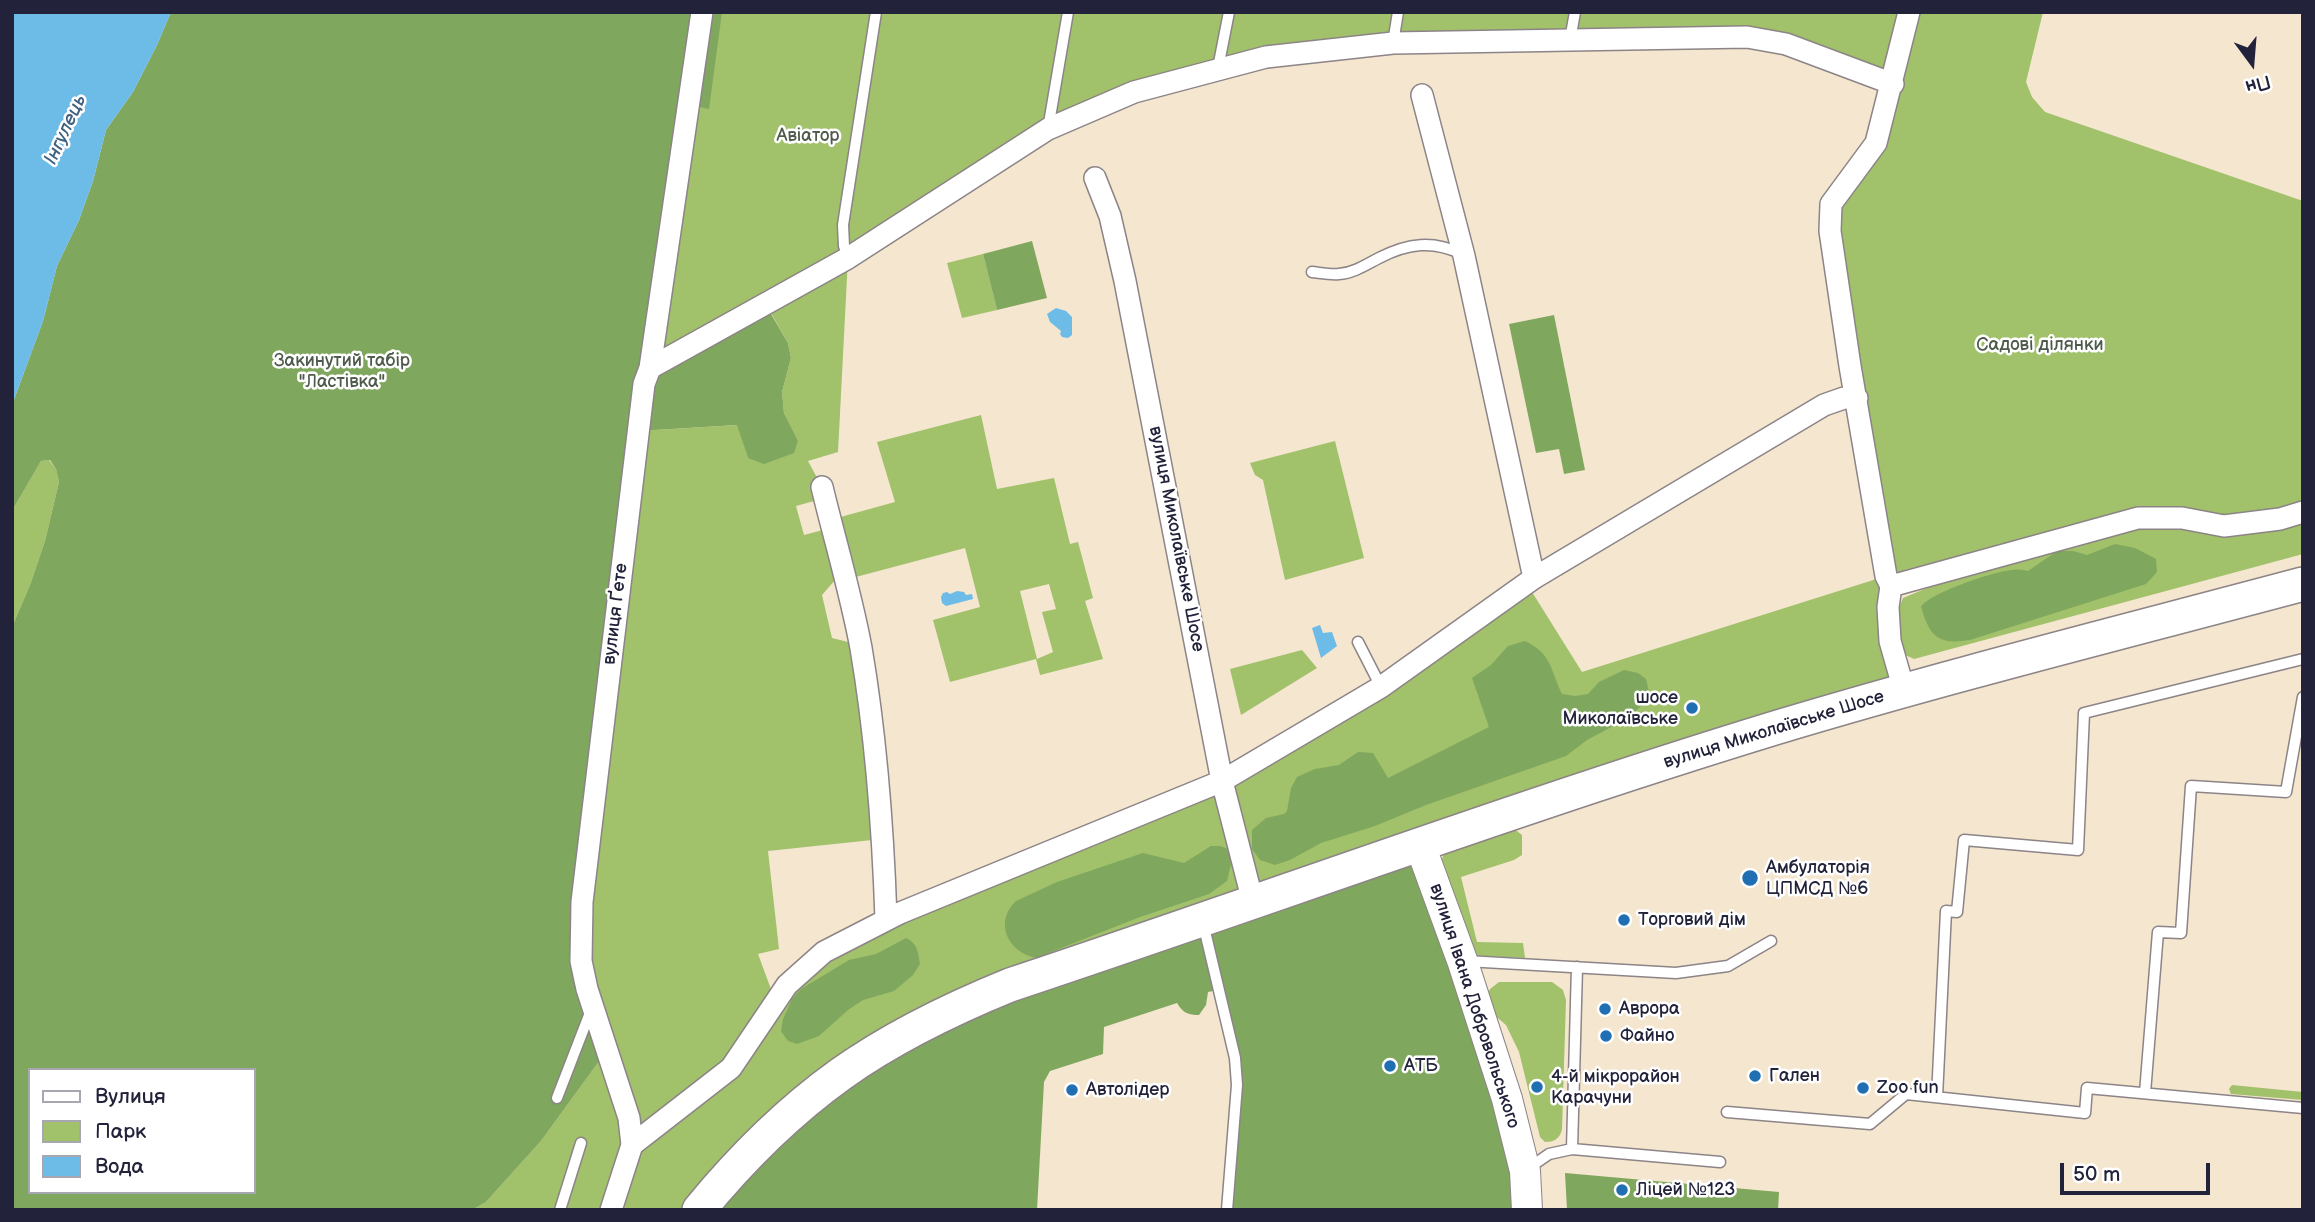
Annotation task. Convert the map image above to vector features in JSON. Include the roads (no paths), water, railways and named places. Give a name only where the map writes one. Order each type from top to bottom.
[{"type":"main road","name":"вулиця Миколаївське Шосе","points":[[699,1210],[749,1155],[797,1110],[841,1075],[893,1041],[967,1003],[1010,985],[1658,765],[1903,690],[2301,590]]},
{"type":"street","name":"вулиця Ґете","points":[[611,1210],[632,1145],[623,1095],[592,1008],[581,961],[583,877],[643,384],[650,368],[702,12]]},
{"type":"street","points":[[1903,690],[1890,641],[1888,607],[1891,586],[1886,576],[1830,232],[1831,204],[1877,143],[1909,12]]},
{"type":"street","points":[[650,368],[848,258],[1048,129],[1134,92],[1266,57],[1393,43],[1747,37],[1786,44],[1893,84]]},
{"type":"street","points":[[1422,95],[1464,256],[1534,578]]},
{"type":"street","name":"вулиця Миколаївське Шосе","points":[[1095,178],[1110,216],[1125,281],[1222,781],[1253,902]]},
{"type":"street","points":[[632,1145],[731,1069],[775,1001],[805,967],[824,952],[886,919],[1222,781],[1381,687],[1534,578],[1824,405],[1844,398],[1857,398]]},
{"type":"street","points":[[822,487],[851,586],[861,650],[884,845],[886,919]]},
{"type":"street","points":[[1891,586],[2138,518],[2182,518],[2224,526],[2280,519],[2303,512]]},
{"type":"street","name":"вулиця Івана Добровольського","points":[[1420,845],[1462,960],[1503,1087],[1525,1171],[1527,1210]]},
{"type":"lane","points":[[848,258],[844,246],[843,225],[876,12]]},
{"type":"lane","points":[[1048,129],[1068,12]]},
{"type":"lane","points":[[1218,68],[1228,12]]},
{"type":"lane","points":[[1393,43],[1398,12]]},
{"type":"lane","points":[[1570,40],[1575,12]]},
{"type":"lane","points":[[1312,272],[1340,274],[1362,268],[1402,247],[1424,243],[1447,247],[1464,256]]},
{"type":"lane","points":[[1358,642],[1381,687]]},
{"type":"lane","points":[[1937,1097],[1946,911],[1957,912],[1964,841],[2078,850],[2084,713],[2303,659]]},
{"type":"lane","points":[[2145,1093],[2158,932],[2181,933],[2191,786],[2286,792],[2303,697]]},
{"type":"lane","points":[[1202,921],[1235,1058],[1237,1084],[1227,1210]]},
{"type":"lane","points":[[1462,960],[1676,973],[1728,966],[1771,941]]},
{"type":"lane","points":[[1572,1149],[1577,967]]},
{"type":"lane","points":[[557,1098],[592,1008]]},
{"type":"lane","points":[[1727,1112],[1870,1124],[1906,1094],[2085,1113],[2087,1088],[2303,1108]]},
{"type":"lane","points":[[560,1210],[581,1143]]},
{"type":"lane","points":[[1525,1171],[1549,1154],[1572,1149],[1720,1162]]},
{"type":"water","name":"Інгулець","points":[[12,12],[171,12],[133,92],[106,130],[93,181],[79,220],[57,266],[43,321],[12,405]]},
{"type":"water","points":[[1056,308],[1066,311],[1072,317],[1072,335],[1068,338],[1062,337],[1061,331],[1050,322],[1047,314]]},
{"type":"water","points":[[957,591],[966,595],[972,594],[973,599],[946,606],[942,603],[943,593]]},
{"type":"water","points":[[1320,625],[1323,633],[1332,632],[1337,646],[1321,658],[1312,628]]},
{"type":"place","name":"шосе Миколаївське","points":[[1692,708]]},
{"type":"place","name":"Амбулаторія ЦПМСД №6","points":[[1750,878]]},
{"type":"place","name":"Торговий дім","points":[[1624,920]]},
{"type":"place","name":"Аврора","points":[[1605,1009]]},
{"type":"place","name":"Файно","points":[[1606,1036]]},
{"type":"place","name":"АТБ","points":[[1390,1066]]},
{"type":"place","name":"Гален","points":[[1755,1076]]},
{"type":"place","name":"4-й мікрорайон Карачуни","points":[[1537,1087]]},
{"type":"place","name":"Zoo fun","points":[[1863,1088]]},
{"type":"place","name":"Автолідер","points":[[1072,1090]]},
{"type":"place","name":"Ліцей №123","points":[[1622,1190]]},
{"type":"park label","name":"Авіатор","points":[[808,136]]},
{"type":"park label","name":"Садові ділянки","points":[[2040,345]]},
{"type":"park label","name":"Закинутий табір \"Ластівка\"","points":[[342,371]]}]
